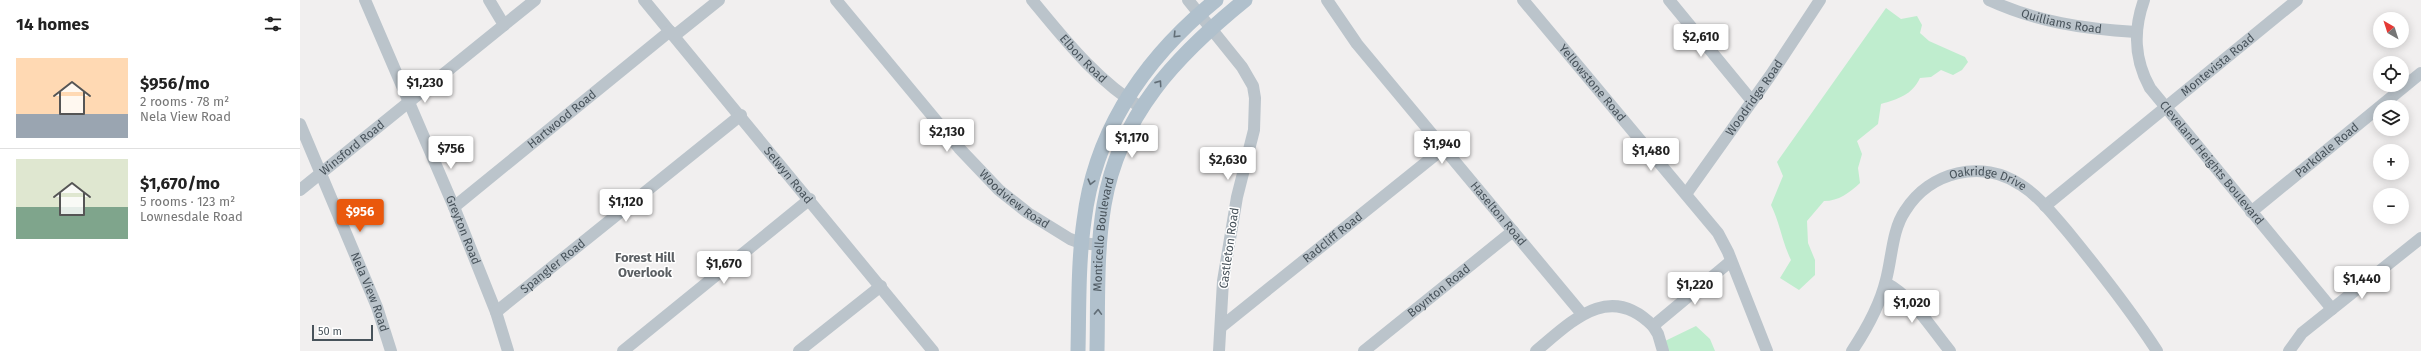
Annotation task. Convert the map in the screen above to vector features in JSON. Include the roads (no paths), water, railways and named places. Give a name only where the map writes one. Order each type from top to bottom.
[{"type":"main road","name":"Monticello Boulevard","points":[[1096,351],[1100,245],[1104,205],[1112,173],[1126,137],[1142,108],[1205,21],[1216,0]]},
{"type":"main road","name":"Monticello Boulevard","points":[[1078,351],[1081,243],[1090,186],[1099,153],[1112,123],[1126,98],[1157,56],[1205,21],[1245,0]]},
{"type":"street","name":"Greyton Road","points":[[365,0],[454,207],[496,312],[508,351]]},
{"type":"street","points":[[489,0],[504,25]]},
{"type":"street","name":"Winsford Road","points":[[300,190],[535,0]]},
{"type":"street","name":"Selwyn Road","points":[[644,0],[741,115],[933,351]]},
{"type":"street","name":"Hartwood Road","points":[[454,207],[672,34],[718,0]]},
{"type":"street","name":"Woodview Road","points":[[836,0],[981,173],[1028,213],[1070,239],[1081,243],[1100,245]]},
{"type":"street","name":"Elbon Road","points":[[1032,0],[1077,54],[1126,98],[1142,108]]},
{"type":"street","name":"Castleton Road","points":[[1188,0],[1248,75],[1255,98],[1254,130],[1237,197],[1223,281],[1219,351]]},
{"type":"street","name":"Haselton Road","points":[[1327,0],[1357,44],[1582,314]]},
{"type":"street","name":"Yellowstone Road","points":[[1523,0],[1718,233],[1767,351]]},
{"type":"street","points":[[1669,0],[1752,101]]},
{"type":"street","name":"Quilliams Road","points":[[1989,0],[2024,14],[2060,25],[2136,32]]},
{"type":"street","name":"Cleveland Heights Boulevard","points":[[2144,0],[2136,32],[2137,54],[2150,88],[2332,309]]},
{"type":"street","name":"Montevista Road","points":[[2045,206],[2297,0]]},
{"type":"street","name":"Woodridge Road","points":[[1686,194],[1752,101],[1815,2]]},
{"type":"street","name":"Parkdale Road","points":[[2251,212],[2421,73]]},
{"type":"street","name":"Spangler Road","points":[[496,312],[741,115]]},
{"type":"street","name":"Nela View Road","points":[[300,124],[377,307],[391,351]]},
{"type":"street","name":"Radcliff Road","points":[[1221,327],[1444,148]]},
{"type":"street","name":"Oakridge Drive","points":[[1852,351],[1871,318],[1886,283],[1894,238],[1902,215],[1919,194],[1942,178],[1973,170],[2000,174],[2023,186],[2045,206],[2138,321],[2157,351]]},
{"type":"street","points":[[623,351],[810,200]]},
{"type":"street","name":"Boynton Road","points":[[1364,351],[1513,231]]},
{"type":"street","points":[[2288,351],[2302,333],[2421,238]]},
{"type":"street","points":[[1652,326],[1731,262]]},
{"type":"street","points":[[1886,283],[1903,295],[1950,351]]},
{"type":"street","points":[[799,351],[881,286]]},
{"type":"street","points":[[1536,351],[1582,314],[1600,307],[1622,309],[1638,315],[1652,326],[1658,334],[1663,351]]},
{"type":"district","name":"Forest Hill Overlook","points":[[645,264]]}]
